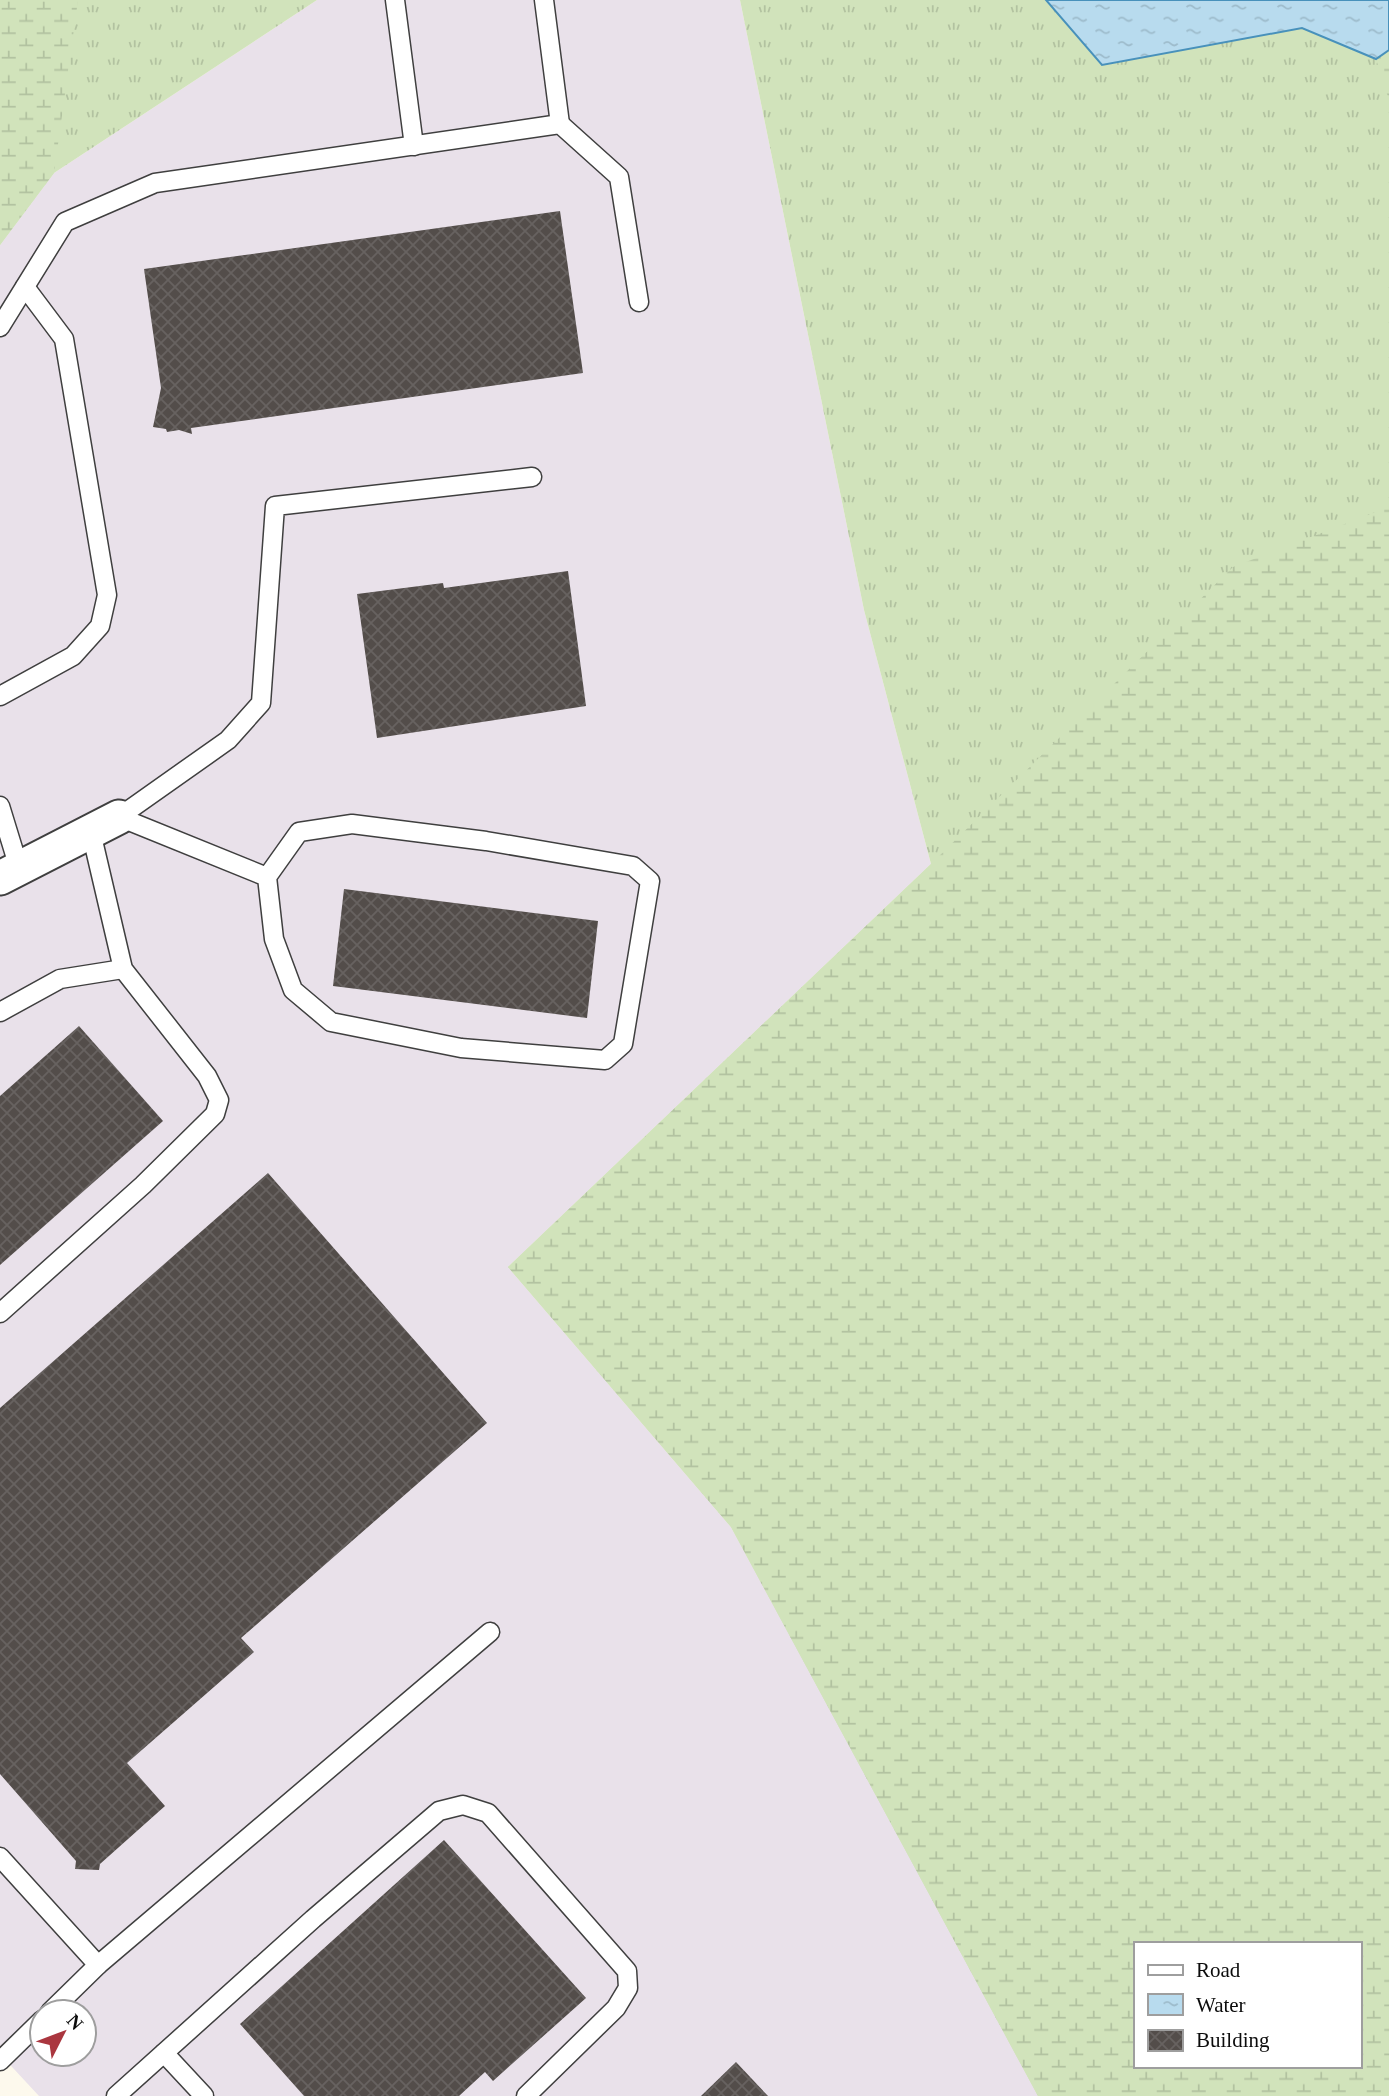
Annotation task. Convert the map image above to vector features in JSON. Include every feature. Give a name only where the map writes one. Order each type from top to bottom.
[{"type":"street","points":[[10,873],[105,824]]},
{"type":"lane","points":[[395,0],[414,146]]},
{"type":"lane","points":[[544,0],[559,124],[619,177],[639,302]]},
{"type":"lane","points":[[0,327],[65,222],[155,183],[559,124]]},
{"type":"lane","points":[[0,696],[73,656],[100,626],[107,595],[64,339],[25,287]]},
{"type":"lane","points":[[105,824],[228,740],[261,703],[275,506],[531,477]]},
{"type":"lane","points":[[0,806],[10,873]]},
{"type":"lane","points":[[105,824],[267,877]]},
{"type":"lane","points":[[0,1313],[143,1185],[215,1114],[219,1100],[207,1076],[123,969],[105,824]]},
{"type":"lane","points":[[352,824],[486,841],[633,866],[650,881],[623,1044],[605,1060],[461,1048],[331,1022],[292,990],[274,939],[267,877],[299,832],[352,824]]},
{"type":"lane","points":[[0,1012],[60,979],[123,969]]},
{"type":"lane","points":[[64,1998],[98,1965],[490,1632]]},
{"type":"lane","points":[[116,2096],[439,1811],[463,1805],[488,1813],[627,1970],[628,1988],[616,2008],[526,2096]]},
{"type":"lane","points":[[0,1857],[98,1965]]},
{"type":"lane","points":[[0,2062],[28,2034]]},
{"type":"lane","points":[[164,2053],[204,2096]]},
{"type":"shaded area","points":[[317,0],[740,0],[864,610],[931,864],[508,1267],[731,1527],[1041,2096],[39,2096],[0,2054],[0,245],[54,173]]},
{"type":"green space","points":[[0,0],[317,0],[54,173],[0,245]]},
{"type":"green space","points":[[0,0],[78,0],[54,173],[0,245]]},
{"type":"green space","points":[[740,0],[1389,0],[1389,2096],[1038,2096],[731,1527],[508,1267],[931,864],[864,610]]},
{"type":"green space","points":[[1389,50],[1389,100],[1376,59]]},
{"type":"green space","points":[[1389,507],[1389,2096],[1038,2096],[731,1527],[508,1267],[931,864],[1233,567]]},
{"type":"water","points":[[1046,0],[1389,0],[1389,50],[1376,59],[1302,28],[1102,65]]},
{"type":"building","points":[[560,211],[583,373],[191,428],[192,434],[179,430],[167,432],[166,429],[153,427],[161,388],[144,269]]},
{"type":"building","points":[[568,571],[586,706],[377,738],[357,594],[443,583],[444,588]]},
{"type":"building","points":[[344,889],[598,921],[587,1018],[333,986]]},
{"type":"building","points":[[79,1026],[163,1121],[0,1265],[0,1096]]},
{"type":"building","points":[[268,1173],[487,1423],[241,1638],[254,1652],[127,1763],[165,1806],[100,1864],[99,1870],[75,1869],[76,1861],[0,1774],[0,1408]]},
{"type":"building","points":[[444,1840],[586,1998],[493,2081],[485,2072],[459,2096],[304,2096],[240,2024]]},
{"type":"building","points":[[736,2062],[768,2096],[701,2096]]}]
